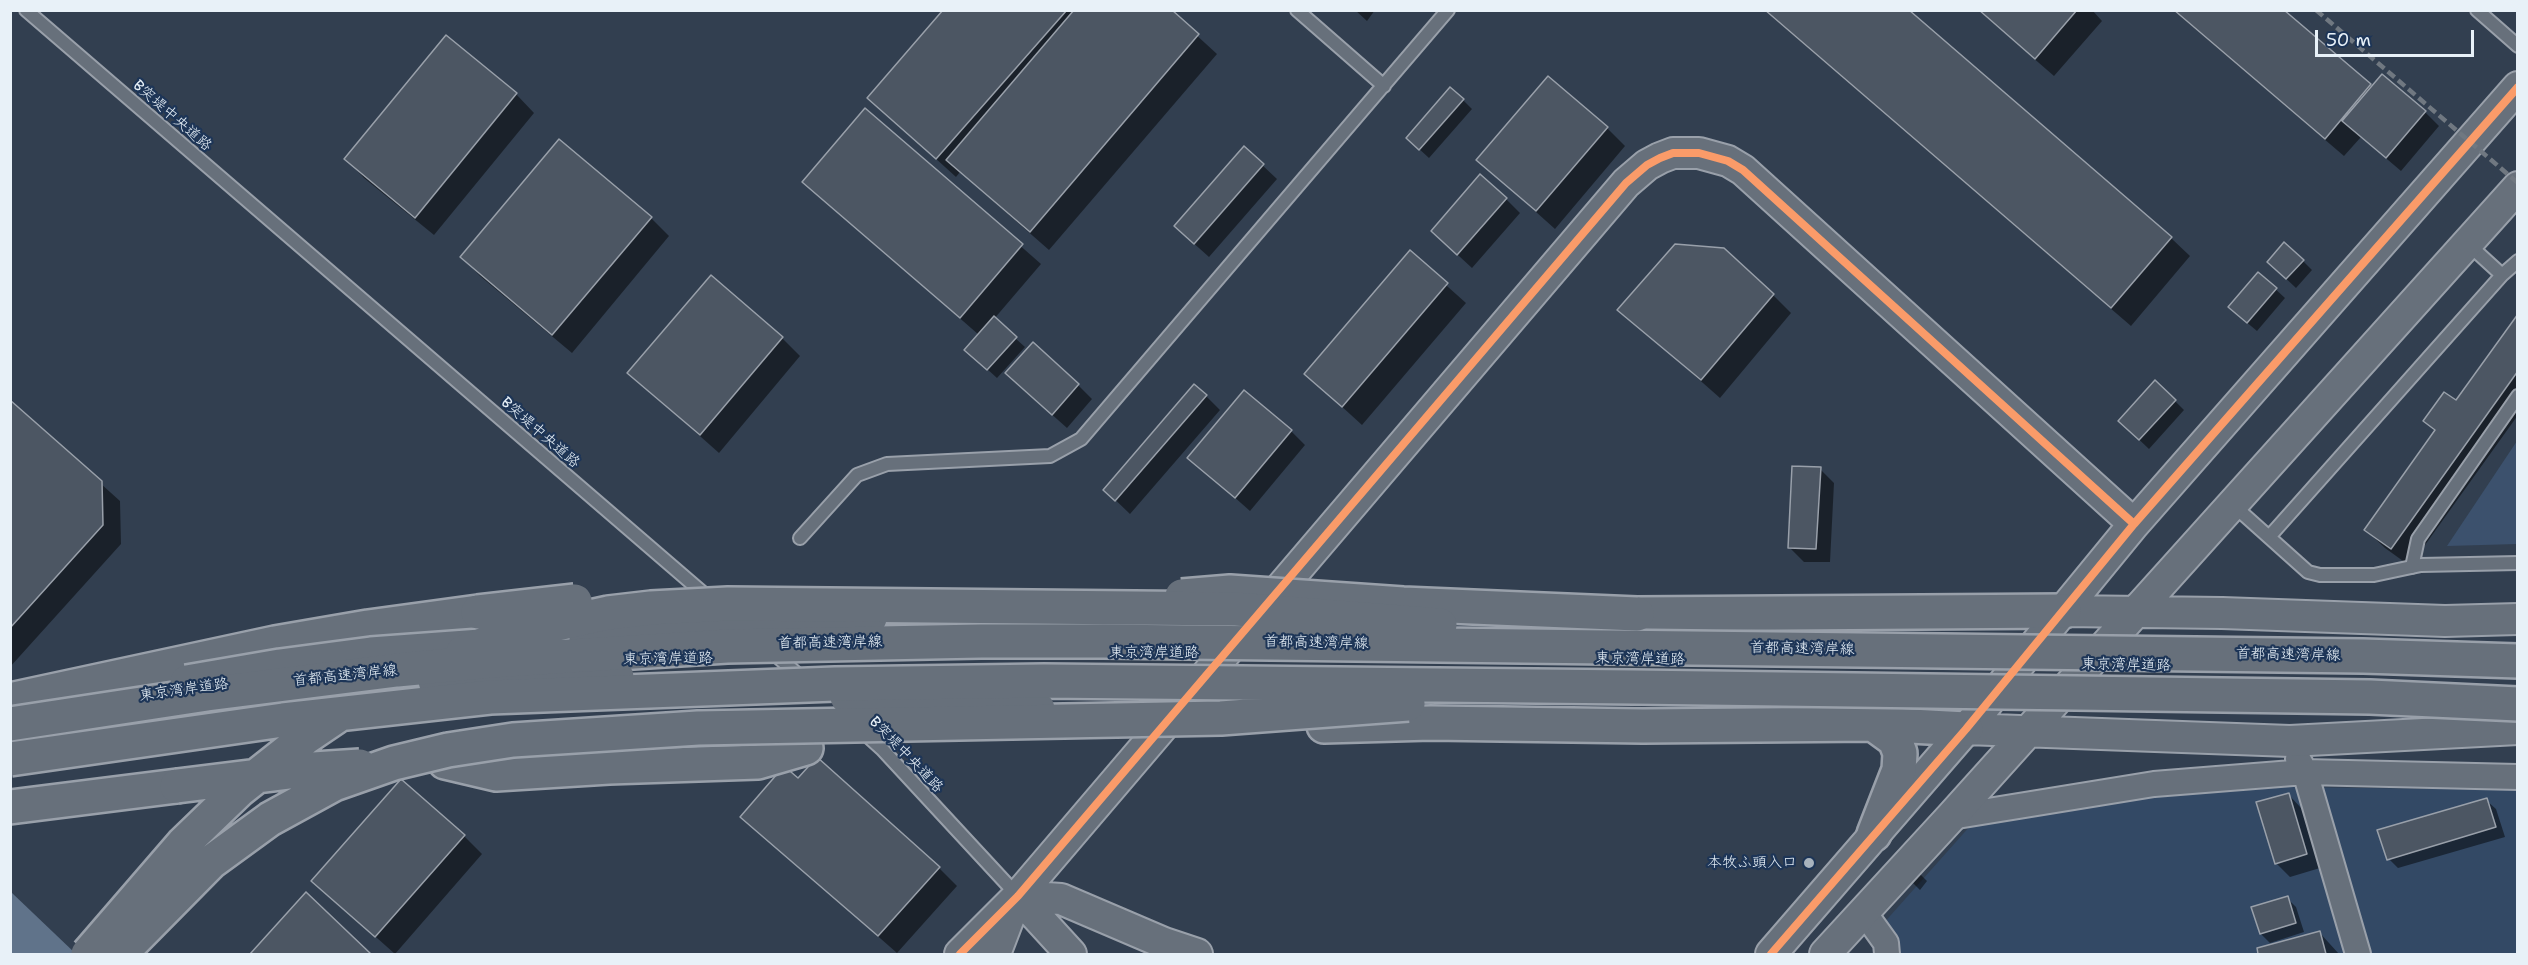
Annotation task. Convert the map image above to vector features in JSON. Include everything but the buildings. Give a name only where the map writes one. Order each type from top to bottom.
[{"type":"highway","points":[[10,700],[275,643],[368,627],[590,599],[823,584],[950,584],[1230,592],[1403,604],[1637,614],[2064,611]]},
{"type":"highway","points":[[62,709],[190,681],[371,654],[1230,592]]},
{"type":"highway","points":[[88,954],[183,844],[239,790],[306,737],[376,692],[422,669],[512,634],[608,613],[728,604],[1236,609],[1691,648]]},
{"type":"highway","name":"首都高速湾岸線","points":[[10,724],[207,694],[386,672],[492,661],[727,646],[1026,641],[2363,656],[2517,661]]},
{"type":"highway","name":"東京湾岸道路","points":[[10,717],[298,675],[407,667],[905,653],[1227,654],[2517,670]]},
{"type":"highway","name":"東京湾岸道路","points":[[10,732],[297,689],[389,682],[538,678],[1044,670],[2517,688]]},
{"type":"highway","points":[[538,678],[1324,726]]},
{"type":"highway","points":[[10,759],[389,706],[501,696],[835,684],[1044,681],[1634,687],[2370,697],[2517,704]]},
{"type":"highway","points":[[120,954],[211,862],[270,819],[334,784],[394,763],[448,750],[513,740],[595,733],[698,728],[1221,718],[1634,687]]},
{"type":"highway","points":[[10,807],[314,769],[610,753],[1073,739],[1431,723],[1643,726],[1873,724],[1966,729]]},
{"type":"highway","points":[[1873,724],[1895,740],[1900,753],[1899,770],[1874,834]]},
{"type":"street","points":[[1771,954],[1966,729],[2134,524],[2517,87]]},
{"type":"street","points":[[960,954],[1018,896],[1626,183],[1647,165],[1673,153],[1714,155],[1743,170],[2134,524]]},
{"type":"street","points":[[1825,954],[1952,817],[2517,188]]},
{"type":"street","points":[[2177,565],[2180,585],[2191,601],[2222,613]]},
{"type":"street","points":[[2064,611],[2222,613],[2445,621],[2517,619]]},
{"type":"street","points":[[1966,729],[2290,741],[2517,729]]},
{"type":"street","points":[[2290,741],[2305,772],[2358,954]]},
{"type":"street","points":[[1952,817],[2154,784],[2305,772],[2517,777]]},
{"type":"street","points":[[995,954],[1018,896]]},
{"type":"street","points":[[1018,896],[1071,954]]},
{"type":"street","points":[[1018,896],[1060,899],[1164,943],[1197,954]]},
{"type":"street","points":[[1863,911],[1886,943],[1887,954]]},
{"type":"lane","name":"B突堤中央道路","points":[[26,10],[828,700]]},
{"type":"lane","points":[[1297,10],[1384,86]]},
{"type":"lane","points":[[800,538],[857,475],[887,464],[1050,456],[1081,440],[1448,10]]},
{"type":"lane","points":[[2477,10],[2517,46]]},
{"type":"lane","points":[[2467,243],[2502,275]]},
{"type":"lane","points":[[2269,537],[2502,275],[2517,261]]},
{"type":"lane","points":[[2412,567],[2418,539],[2517,396]]},
{"type":"lane","points":[[2232,504],[2308,572],[2320,575],[2374,575],[2412,567],[2517,563]]},
{"type":"lane","name":"B突堤中央道路","points":[[843,714],[882,749],[1018,896]]},
{"type":"shaded area","points":[[2517,441],[2517,544],[2447,546]]},
{"type":"shaded area","points":[[2288,787],[2517,790],[2517,954],[1893,954],[1882,925],[1971,825],[2105,801]]},
{"type":"shaded area","points":[[11,892],[76,954],[11,954]]},
{"type":"railway","points":[[2316,10],[2518,183]]},
{"type":"cycle path","points":[[1771,954],[1966,729],[2134,524],[2518,87]]},
{"type":"cycle path","points":[[960,954],[1018,896],[1626,183],[1647,165],[1673,153],[1699,153],[1728,161],[1743,170],[2134,524]]},
{"type":"place","name":"本牧ふ頭入口","points":[[1809,863]]}]
